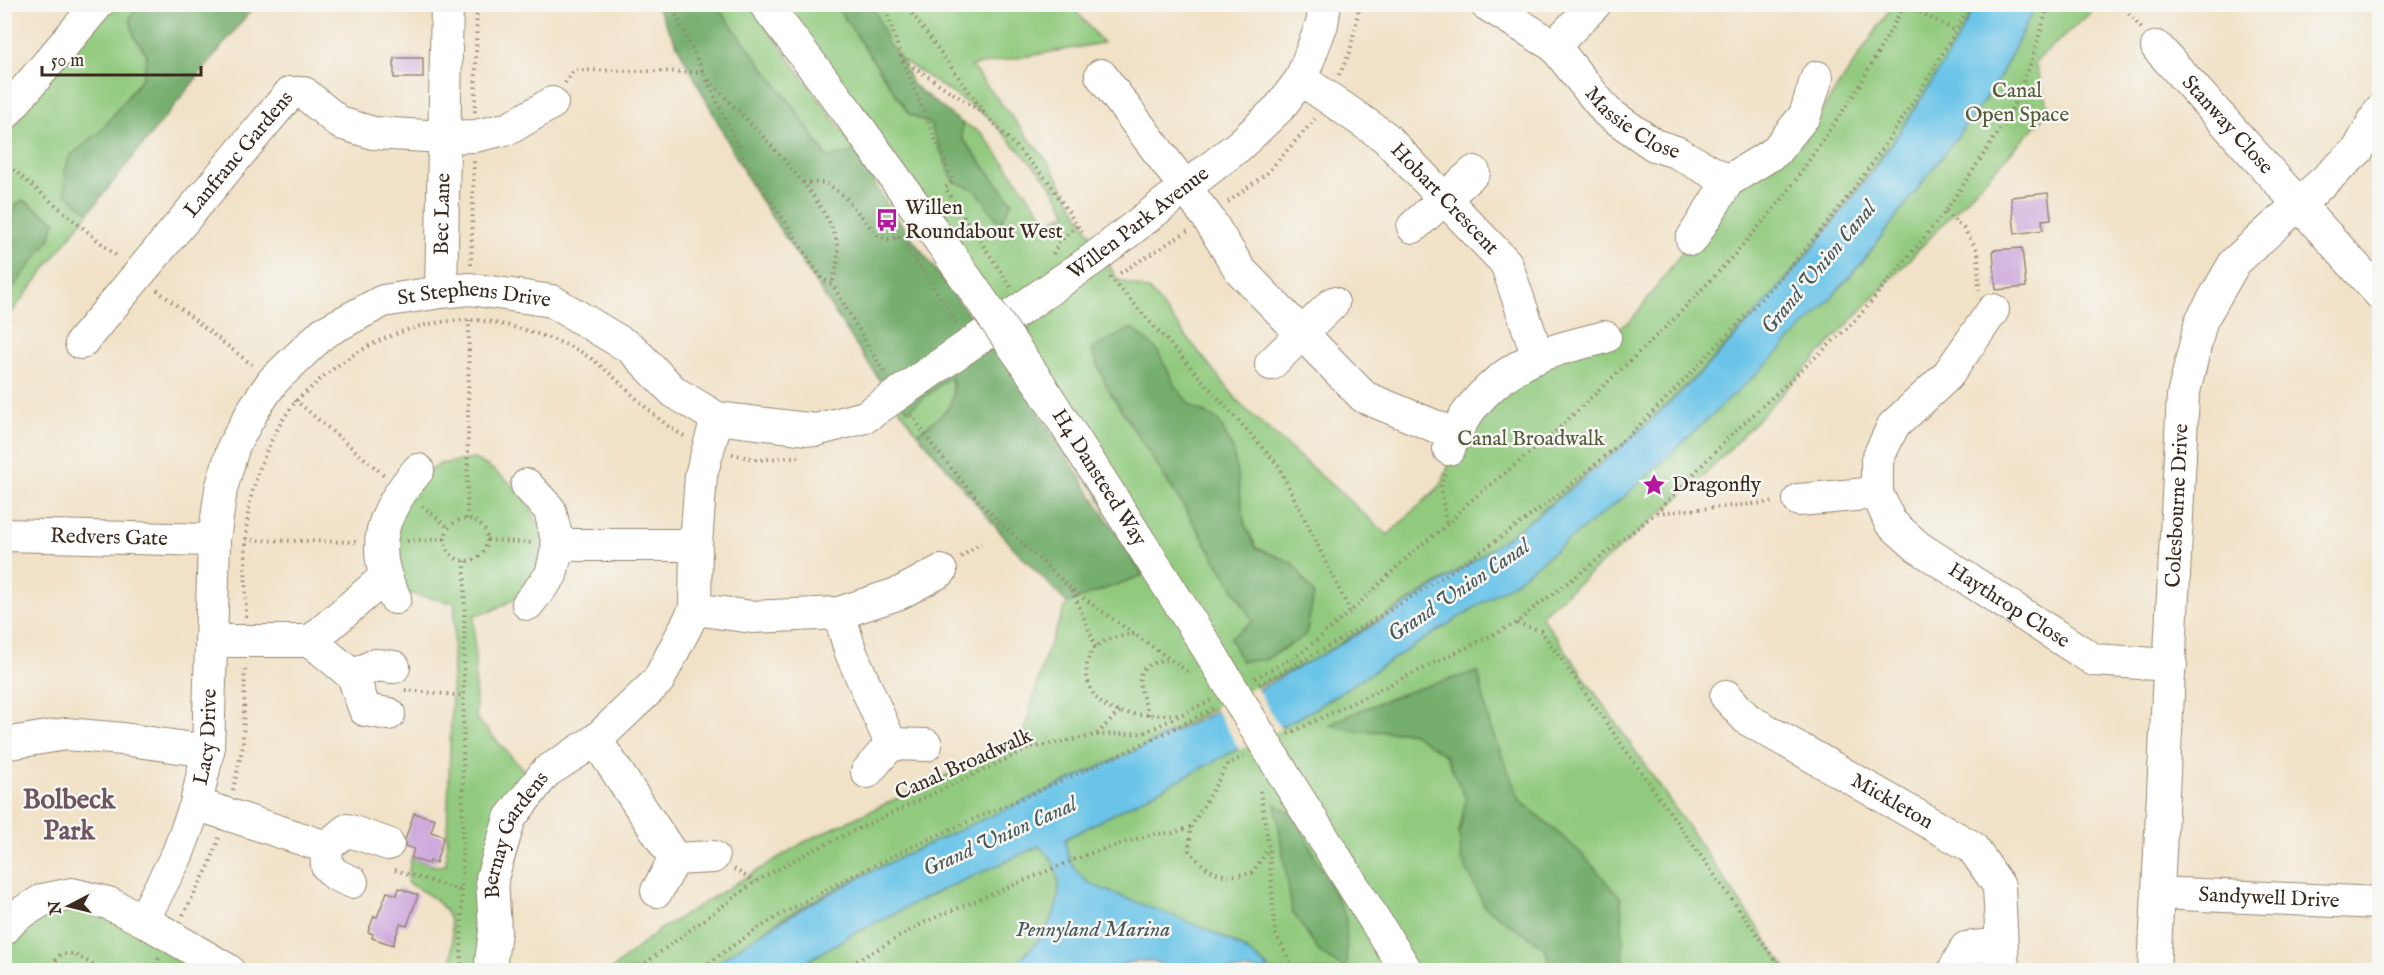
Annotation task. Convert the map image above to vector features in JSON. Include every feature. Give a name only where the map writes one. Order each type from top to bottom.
[{"type":"street","points":[[7,111],[98,4]]},
{"type":"street","name":"Bec Lane","points":[[441,291],[447,4]]},
{"type":"street","name":"H4 Dansteed Way","points":[[765,4],[847,111],[1039,382],[1200,663],[1274,785],[1406,970]]},
{"type":"street","name":"Willen Park Avenue","points":[[898,395],[1095,257],[1240,145],[1280,107],[1301,79],[1322,24],[1324,4]]},
{"type":"street","name":"Massie Close","points":[[1486,4],[1554,46],[1607,112],[1654,145],[1676,152],[1728,181]]},
{"type":"street","points":[[1554,46],[1596,4]]},
{"type":"street","name":"Stanway Close","points":[[2157,47],[2379,294]]},
{"type":"street","points":[[1101,75],[1208,218],[1240,270],[1364,397],[1452,442],[1471,406],[1506,375],[1538,357],[1605,337]]},
{"type":"street","points":[[1692,239],[1728,181],[1775,152],[1805,116],[1817,76]]},
{"type":"street","name":"Hobart Crescent","points":[[1301,79],[1384,138],[1506,263],[1538,357]]},
{"type":"street","name":"Lanfranc Gardens","points":[[81,343],[290,93],[304,93],[340,123],[373,133],[445,137]]},
{"type":"street","points":[[445,137],[475,136],[510,128],[552,103]]},
{"type":"street","name":"Colesbourne Drive","points":[[2154,970],[2183,396],[2201,321],[2235,262],[2358,150],[2379,110]]},
{"type":"street","points":[[1413,227],[1474,172]]},
{"type":"street","name":"St Stephens Drive","points":[[214,540],[221,489],[234,445],[255,407],[273,381],[323,333],[383,302],[441,291],[470,289],[552,301],[632,349],[674,392],[717,418],[816,430],[865,417],[898,395]]},
{"type":"street","points":[[1271,364],[1333,303]]},
{"type":"street","name":"Haythrop Close","points":[[1993,310],[1947,375],[1893,426],[1876,460],[1877,493],[1890,522],[1918,547],[2094,660],[2170,665]]},
{"type":"street","name":"Bernay Gardens","points":[[491,961],[495,932],[492,878],[510,818],[546,772],[596,740],[658,681],[695,609],[696,545],[701,475],[717,418]]},
{"type":"street","points":[[211,641],[311,641],[390,588],[381,542],[386,515],[410,480]]},
{"type":"street","points":[[527,485],[550,510],[558,545],[551,575],[528,604]]},
{"type":"street","points":[[1799,500],[1877,493]]},
{"type":"street","name":"Redvers Gate","points":[[4,535],[214,540]]},
{"type":"street","name":"Lacy Drive","points":[[143,920],[178,853],[196,804],[208,751],[214,540]]},
{"type":"street","points":[[558,545],[696,545]]},
{"type":"street","points":[[695,609],[752,617],[839,613],[900,592],[941,571]]},
{"type":"street","points":[[839,613],[851,653],[891,744]]},
{"type":"street","points":[[311,641],[353,676],[365,710],[394,690],[375,664],[353,676]]},
{"type":"street","name":"Mickleton","points":[[1726,696],[1747,719],[1972,847],[1999,886],[2002,957],[1966,948],[1954,970]]},
{"type":"street","points":[[4,744],[66,734],[123,739],[208,751]]},
{"type":"street","points":[[596,740],[675,859]]},
{"type":"street","points":[[891,744],[926,745]]},
{"type":"street","points":[[867,772],[891,744]]},
{"type":"street","points":[[196,804],[326,847]]},
{"type":"street","points":[[326,847],[347,830],[388,844]]},
{"type":"street","points":[[326,847],[327,866],[336,875],[352,882]]},
{"type":"street","points":[[675,859],[713,857]]},
{"type":"street","points":[[657,891],[675,859]]},
{"type":"street","name":"Sandywell Drive","points":[[2158,893],[2379,903]]},
{"type":"street","points":[[4,929],[16,916],[43,900],[72,894],[108,903],[143,920],[228,970]]},
{"type":"path","points":[[4,14],[15,4]]},
{"type":"path","points":[[671,4],[744,159],[822,279],[832,284],[898,395],[937,451],[984,507],[1071,590],[1170,660]]},
{"type":"path","points":[[884,4],[902,60],[953,181],[945,188],[1012,290]]},
{"type":"path","points":[[905,4],[987,116],[1048,182],[1095,257],[1278,465],[1350,612]]},
{"type":"path","points":[[1254,687],[1332,645],[1430,585],[1507,531],[1603,458],[1658,407],[1794,263],[1852,190],[1936,67],[1971,4]]},
{"type":"path","points":[[1285,735],[1517,623],[1656,513],[1731,435],[1856,320],[1945,212],[2008,118],[2031,63],[2050,4]]},
{"type":"path","points":[[2048,10],[2075,4]]},
{"type":"path","points":[[1251,680],[1300,654],[1350,612],[1415,550],[1446,526],[1468,503],[1553,434],[1618,374],[1736,254],[1784,197],[1859,87],[1904,5],[1956,31]]},
{"type":"path","points":[[902,60],[987,116]]},
{"type":"path","points":[[552,103],[574,70],[704,72]]},
{"type":"path","points":[[707,78],[802,182],[824,212],[837,241],[837,265],[832,284]]},
{"type":"path","points":[[802,182],[826,183],[844,196],[878,236],[888,239],[899,237]]},
{"type":"path","points":[[1945,212],[1964,229],[1978,251],[1980,293],[1993,310]]},
{"type":"path","points":[[885,216],[936,290],[957,327]]},
{"type":"path","points":[[152,970],[210,864],[228,813],[243,745],[246,540],[253,487],[271,442],[296,401],[334,367],[374,342],[419,326],[469,320],[467,519]]},
{"type":"path","points":[[296,401],[410,480],[448,528]]},
{"type":"path","points":[[1446,526],[1441,485],[1449,461],[1452,442]]},
{"type":"path","points":[[1656,513],[1799,500]]},
{"type":"path","points":[[467,519],[478,523],[483,528],[487,540],[483,553],[472,560],[465,561],[453,557],[446,546],[448,528],[460,520],[467,519]]},
{"type":"path","points":[[246,540],[381,542],[445,539]]},
{"type":"path","points":[[487,540],[558,545]]},
{"type":"path","points":[[461,970],[465,561]]},
{"type":"path","points":[[1071,590],[1096,647]]},
{"type":"path","points":[[1517,623],[1541,631],[1782,970]]},
{"type":"path","points":[[1135,634],[1113,638],[1096,647],[1090,655],[1087,672],[1089,688],[1102,705],[1120,711],[1149,716],[1183,714]]},
{"type":"path","points":[[1149,716],[1138,685],[1142,672],[1151,662],[1170,660],[1200,663]]},
{"type":"path","points":[[394,690],[465,696]]},
{"type":"path","name":"Canal Broadwalk","points":[[636,970],[755,882],[807,853],[1030,748],[1096,735],[1144,733],[1213,699]]},
{"type":"path","points":[[699,970],[792,908],[844,880],[926,840],[1133,748],[1224,703]]},
{"type":"path","points":[[1096,735],[1120,711]]},
{"type":"path","points":[[1247,754],[1228,764],[1191,827],[1189,850],[1203,867],[1216,873],[1234,876],[1252,873],[1269,848]]},
{"type":"path","points":[[1274,785],[1269,848],[1275,933],[1295,970]]},
{"type":"path","points":[[841,970],[927,921],[1088,854],[1153,834],[1173,833],[1191,827]]},
{"type":"path","points":[[4,964],[48,970],[61,954],[73,954],[104,970]]},
{"type":"green space","points":[[98,5],[138,5],[130,18],[134,36],[147,55],[143,77],[100,132],[69,157],[66,194],[89,212],[5,321],[5,298],[50,239],[55,221],[23,200],[17,208],[5,239],[5,115]]},
{"type":"green space","points":[[138,5],[255,5],[89,212],[66,194],[65,172],[69,157],[100,132],[143,77],[147,55],[134,36],[130,18]]},
{"type":"green space","points":[[656,5],[716,5],[795,109],[827,158],[857,151],[888,206],[1021,385],[1143,575],[1067,603],[1012,546],[917,433],[940,416],[950,404],[953,396],[951,376],[908,411],[898,395],[890,396],[752,187]]},
{"type":"green space","points":[[716,5],[750,5],[857,151],[828,158],[795,109]]},
{"type":"green space","points":[[765,5],[836,5],[909,114],[930,124],[953,181],[1012,202],[962,138],[962,123],[982,133],[1048,222],[1068,213],[1049,182],[987,116],[902,60],[888,44],[873,5],[922,5],[928,11],[924,5],[1071,5],[1103,43],[971,66],[1048,162],[1117,279],[1150,291],[1242,406],[1388,535],[1441,485],[1471,407],[1631,321],[1692,239],[1728,181],[1817,118],[1893,5],[1976,5],[1951,53],[1898,134],[1815,244],[1768,301],[1640,430],[1523,526],[1469,564],[1315,659],[1237,696],[1145,746],[828,893],[783,918],[707,970],[611,970],[659,930],[806,841],[966,766],[1023,735],[1046,653],[1067,603],[1143,575],[1009,339],[1055,312],[1048,290],[997,323]],"holes":[[[1091,349],[1157,350],[1177,389],[1191,406],[1218,420],[1233,450],[1245,525],[1257,548],[1293,563],[1240,661],[1253,621],[1184,507],[1108,389]]]},
{"type":"green space","points":[[836,5],[873,5],[888,44],[902,60],[912,84],[962,123],[962,138],[1012,202],[1000,224],[977,191],[953,181],[930,124],[909,114]]},
{"type":"green space","name":"Canal Open Space","points":[[2036,5],[2099,5],[2035,62],[2050,111],[1703,477],[1541,615],[1787,970],[1624,970],[1621,898],[1580,852],[1520,800],[1490,727],[1478,672],[1403,694],[1330,725],[1356,731],[1411,732],[1446,756],[1466,799],[1459,833],[1485,907],[1545,948],[1552,970],[1270,970],[1256,957],[1224,937],[1104,891],[1077,873],[1068,857],[1065,839],[1309,712],[1512,584],[1626,495],[1824,306],[1863,261],[1994,88]]},
{"type":"green space","points":[[23,200],[55,221],[50,239],[5,298],[5,239],[11,228],[16,205]]},
{"type":"green space","points":[[1132,328],[1157,350],[1177,389],[1191,406],[1218,420],[1233,450],[1245,525],[1256,548],[1293,563],[1314,594],[1306,635],[1265,660],[1241,661],[1230,638],[1253,621],[1184,507],[1108,389],[1091,349]]},
{"type":"green space","points":[[950,376],[952,397],[950,404],[941,416],[917,433],[890,396]]},
{"type":"green space","points":[[474,459],[489,467],[516,488],[527,501],[544,535],[537,572],[523,590],[511,601],[491,611],[474,615],[476,718],[528,775],[480,969],[452,970],[452,938],[448,916],[435,900],[407,883],[411,858],[436,866],[446,865],[455,603],[402,592],[392,578],[392,518],[418,479],[440,464]]},
{"type":"green space","points":[[1478,672],[1490,727],[1520,800],[1580,852],[1621,898],[1624,970],[1552,970],[1545,948],[1485,907],[1461,858],[1459,833],[1466,799],[1446,756],[1411,732],[1356,731],[1329,725],[1402,694]]},
{"type":"green space","points":[[1275,804],[1294,815],[1346,917],[1347,970],[1320,953],[1292,911]]},
{"type":"green space","points":[[1039,846],[1053,861],[1059,894],[1049,923],[1040,937],[1008,970],[793,970],[849,936],[929,896]]},
{"type":"green space","points":[[72,894],[228,970],[5,970],[5,929]]},
{"type":"water","points":[[1976,5],[2036,5],[1994,88],[1863,261],[1824,306],[1770,361],[1626,495],[1512,584],[1309,712],[1065,839],[1072,864],[1089,883],[1210,931],[1253,956],[1270,970],[1168,970],[1155,962],[1139,961],[1108,970],[1008,970],[1040,937],[1049,923],[1059,894],[1053,861],[1039,846],[929,896],[849,936],[793,970],[707,970],[758,935],[864,875],[1143,747],[1290,672],[1434,588],[1524,525],[1591,473],[1656,416],[1718,355],[1778,289],[1887,151],[1934,78]]},
{"type":"pier","points":[[1255,686],[1281,729],[1240,750],[1214,707]]},
{"type":"building","points":[[394,58],[423,58],[423,78],[394,78]]},
{"type":"building","points":[[2048,193],[2051,219],[2042,220],[2043,230],[2015,234],[2011,197]]},
{"type":"building","points":[[2022,248],[2026,287],[1996,290],[1993,250]]},
{"type":"building","points":[[414,813],[435,819],[431,832],[444,836],[436,863],[430,861],[429,864],[411,858],[414,849],[405,846]]},
{"type":"building","points":[[399,888],[418,895],[407,926],[400,924],[393,945],[372,938],[373,934],[368,932],[387,892],[397,895]]},
{"type":"place","name":"Willen Roundabout West","points":[[887,220]]},
{"type":"place","name":"Dragonfly","points":[[1654,485]]},
{"type":"district","name":"Bolbeck Park","points":[[69,816]]},
{"type":"water label","name":"Grand Union Canal","points":[[1819,268]]},
{"type":"water label","name":"Grand Union Canal","points":[[1459,591]]},
{"type":"water label","name":"Grand Union Canal","points":[[1000,837]]},
{"type":"water label","name":"Pennyland Marina","points":[[1093,930]]}]
